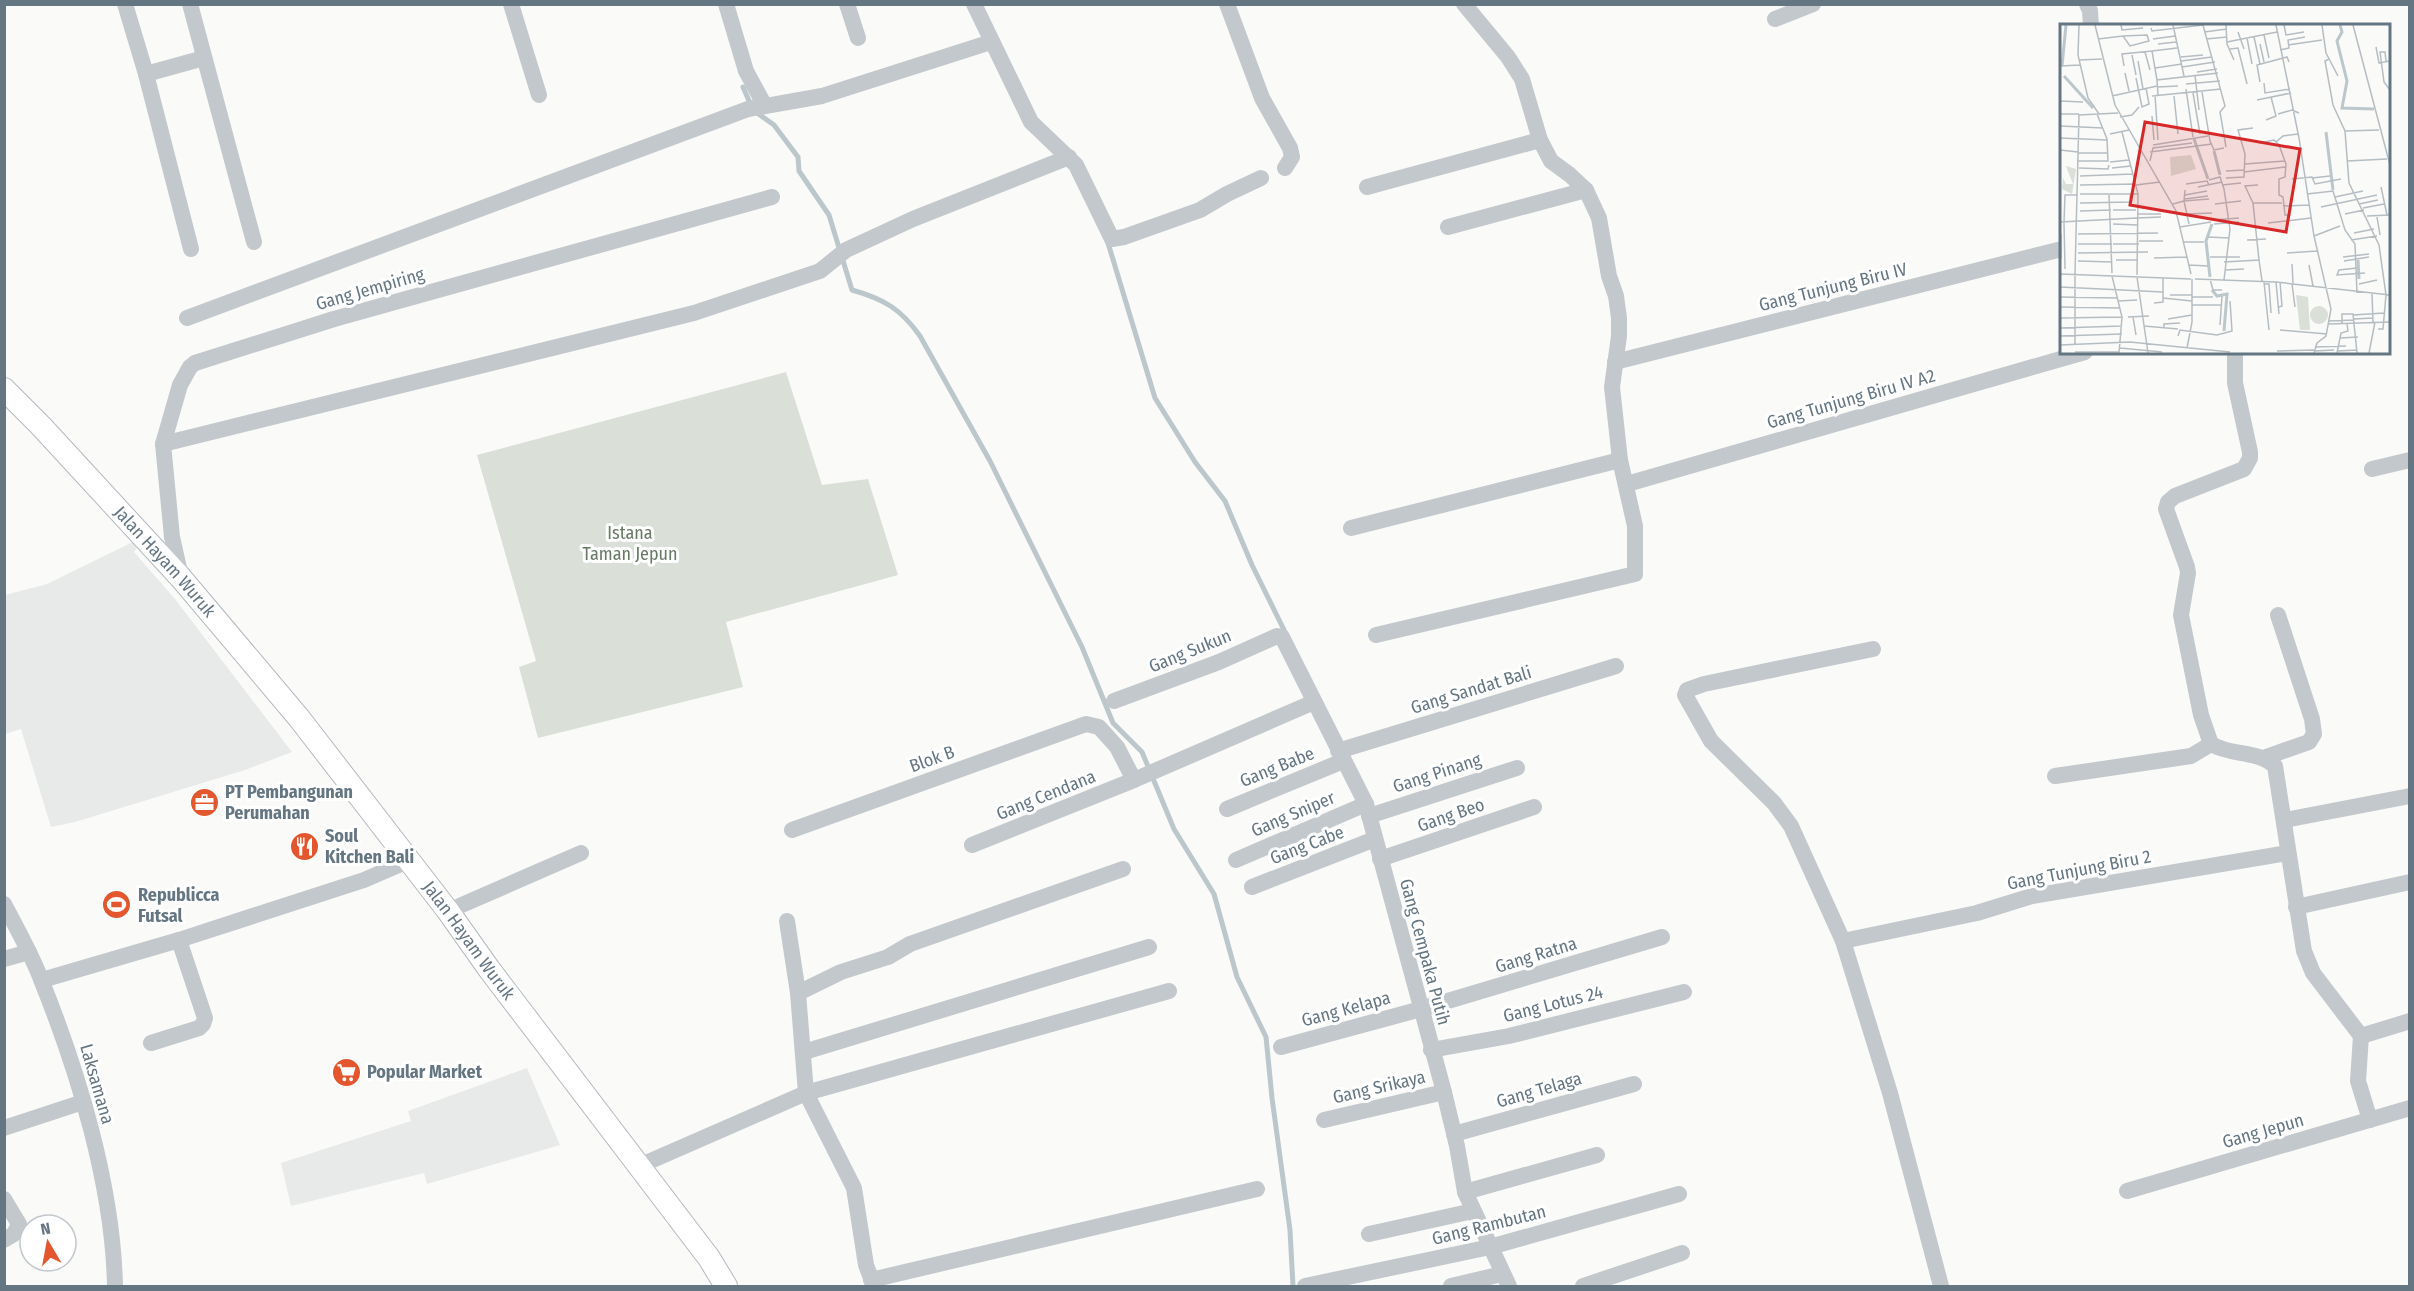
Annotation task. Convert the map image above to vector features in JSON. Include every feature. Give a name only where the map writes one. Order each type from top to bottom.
[{"type":"main road","name":"Jalan Hayam Wuruk","points":[[4,389],[181,578],[299,718],[709,1258],[726,1287]]},
{"type":"street","points":[[125,4],[146,74],[191,249]]},
{"type":"street","points":[[190,4],[254,242]]},
{"type":"street","points":[[511,4],[539,95]]},
{"type":"street","points":[[726,4],[758,108]]},
{"type":"street","points":[[847,4],[858,38]]},
{"type":"street","points":[[974,4],[1031,122],[1069,157],[1081,175],[1112,239],[1124,237],[1200,210],[1261,178]]},
{"type":"street","points":[[1227,4],[1262,98],[1292,153],[1290,162],[1285,168]]},
{"type":"street","points":[[1376,634],[1635,574],[1635,526],[1620,460],[1612,387],[1619,336],[1619,318],[1599,218],[1586,190],[1551,161],[1540,140],[1522,79],[1508,57],[1464,4]]},
{"type":"street","points":[[1775,19],[1813,4]]},
{"type":"street","points":[[2087,4],[2091,24]]},
{"type":"street","points":[[187,318],[758,108],[822,96],[992,42]]},
{"type":"street","points":[[146,74],[204,58]]},
{"type":"street","points":[[1367,188],[1540,140]]},
{"type":"street","points":[[162,444],[694,314],[820,271],[841,253],[913,219],[1069,157]]},
{"type":"street","points":[[1448,227],[1586,190]]},
{"type":"street","name":"Gang Jempiring","points":[[181,578],[169,515],[162,444],[180,385],[190,367],[195,363],[334,319],[772,197]]},
{"type":"street","name":"Gang Tunjung Biru IV","points":[[1615,362],[2060,249]]},
{"type":"street","name":"Gang Tunjung Biru IV A2","points":[[1627,484],[2078,354]]},
{"type":"street","points":[[2235,354],[2235,383],[2250,452],[2248,463],[2240,471],[2175,496],[2168,502],[2166,509],[2188,573],[2181,615],[2200,715],[2211,744],[2222,751],[2266,758],[2309,742],[2314,734],[2312,719],[2278,615]]},
{"type":"street","points":[[1351,528],[1620,460]]},
{"type":"street","points":[[2372,470],[2409,460]]},
{"type":"street","name":"Gang Sukun","points":[[1114,701],[1219,662],[1280,636]]},
{"type":"street","name":"Gang Cempaka Putih","points":[[1280,636],[1367,810],[1454,1134],[1465,1192],[1506,1280]]},
{"type":"street","points":[[1873,649],[1704,684],[1687,690],[1685,695],[1711,741],[1774,803],[1791,825],[1843,941],[1890,1093],[1941,1287]]},
{"type":"street","name":"Gang Sandat Bali","points":[[1340,756],[1616,666]]},
{"type":"street","name":"Gang Cendana","points":[[972,845],[1138,779],[1314,702]]},
{"type":"street","name":"Blok B","points":[[792,830],[1086,724],[1099,727],[1117,747],[1138,779]]},
{"type":"street","points":[[2055,776],[2191,756],[2211,744]]},
{"type":"street","name":"Gang Babe","points":[[1227,809],[1340,756]]},
{"type":"street","points":[[2266,758],[2275,766],[2304,951],[2313,972],[2361,1036],[2358,1081],[2370,1120]]},
{"type":"street","name":"Gang Pinang","points":[[1367,810],[1517,768]]},
{"type":"street","points":[[2285,820],[2409,796]]},
{"type":"street","name":"Gang Beo","points":[[1380,859],[1534,807]]},
{"type":"street","name":"Gang Sniper","points":[[1236,860],[1367,810]]},
{"type":"street","name":"Gang Cabe","points":[[1252,887],[1375,839]]},
{"type":"street","points":[[448,912],[580,853]]},
{"type":"street","name":"Gang Tunjung Biru 2","points":[[1843,941],[1977,913],[2032,896],[2288,853]]},
{"type":"street","points":[[42,980],[179,940],[375,877],[408,861]]},
{"type":"street","points":[[798,993],[841,972],[888,957],[909,944],[1123,869]]},
{"type":"street","points":[[2296,908],[2409,882]]},
{"type":"street","name":"Laksamana","points":[[4,904],[42,980],[83,1102],[103,1187],[112,1239],[115,1287]]},
{"type":"street","points":[[787,921],[798,993],[806,1093],[854,1188],[862,1247],[873,1283],[1257,1189]]},
{"type":"street","name":"Gang Ratna","points":[[1421,1009],[1662,938]]},
{"type":"street","points":[[151,1043],[199,1028],[203,1024],[204,1018],[179,940]]},
{"type":"street","points":[[804,1052],[1149,947]]},
{"type":"street","points":[[4,959],[29,952]]},
{"type":"street","points":[[639,1166],[806,1093],[1169,991]]},
{"type":"street","name":"Gang Lotus 24","points":[[1431,1050],[1509,1036],[1684,992]]},
{"type":"street","name":"Gang Kelapa","points":[[1281,1047],[1421,1009]]},
{"type":"street","points":[[2361,1036],[2409,1021]]},
{"type":"street","name":"Gang Telaga","points":[[1454,1134],[1634,1084]]},
{"type":"street","name":"Gang Srikaya","points":[[1324,1120],[1443,1092]]},
{"type":"street","points":[[4,1128],[83,1102]]},
{"type":"street","name":"Gang Jepun","points":[[2127,1191],[2409,1108]]},
{"type":"street","points":[[1465,1192],[1597,1155]]},
{"type":"street","name":"Gang Rambutan","points":[[1305,1286],[1490,1247],[1680,1194]]},
{"type":"street","points":[[4,1199],[19,1224],[14,1234],[4,1240]]},
{"type":"street","points":[[1370,1234],[1473,1211]]},
{"type":"street","points":[[1584,1287],[1682,1253]]},
{"type":"street","points":[[1451,1287],[1506,1280]]},
{"type":"shaded area","points":[[145,536],[134,552],[175,599],[292,752],[245,770],[75,822],[51,827],[21,729],[5,734],[5,595],[47,584]]},
{"type":"shaded area","points":[[527,1068],[560,1145],[427,1184],[424,1173],[291,1206],[281,1163],[411,1121],[408,1111]]},
{"type":"green space","name":"Istana Taman Jepun","points":[[786,372],[822,485],[868,479],[898,575],[726,622],[743,687],[538,738],[519,667],[536,661],[477,455]]},
{"type":"waterway","points":[[743,87],[753,110],[774,125],[798,157],[799,171],[829,215],[852,290],[891,306],[920,336],[990,461],[1082,647],[1113,723],[1142,752],[1174,829],[1214,894],[1237,977],[1266,1037],[1290,1230],[1293,1286]]},
{"type":"waterway","points":[[1108,243],[1155,398],[1195,462],[1225,501],[1252,565],[1286,634]]},
{"type":"place","name":"PT Pembangunan Perumahan","points":[[204,802]]},
{"type":"place","name":"Soul Kitchen Bali","points":[[304,846]]},
{"type":"place","name":"Republicca Futsal","points":[[117,905]]},
{"type":"place","name":"Popular Market","points":[[346,1072]]}]
